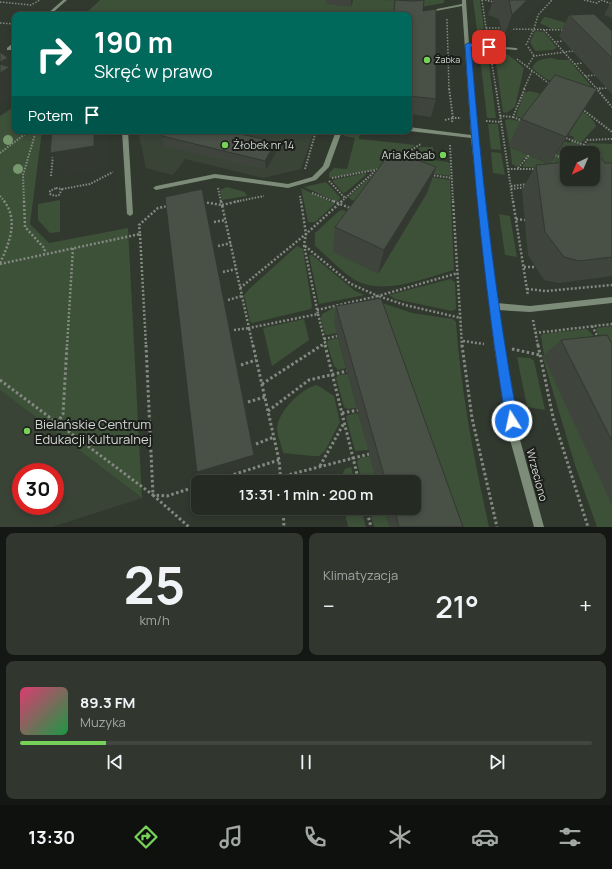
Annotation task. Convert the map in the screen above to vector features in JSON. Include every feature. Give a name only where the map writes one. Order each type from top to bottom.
[{"type":"street","points":[[51,12],[65,0]]},
{"type":"street","points":[[412,14],[447,8],[464,3]]},
{"type":"street","name":"Wrzeciono","points":[[464,3],[474,137],[498,346],[514,436],[539,527]]},
{"type":"street","points":[[468,45],[516,49]]},
{"type":"street","points":[[412,129],[474,137]]},
{"type":"street","points":[[125,134],[130,214]]},
{"type":"street","points":[[156,188],[215,176],[288,186],[314,179],[326,167],[338,134]]},
{"type":"street","points":[[494,306],[530,309],[612,300]]},
{"type":"path","points":[[3,0],[0,2],[31,5],[40,0]]},
{"type":"path","points":[[482,0],[530,309],[553,417],[588,527]]},
{"type":"path","points":[[485,0],[496,3]]},
{"type":"path","points":[[552,0],[538,15],[534,30],[527,45],[516,49],[509,54],[556,90]]},
{"type":"path","points":[[584,0],[597,3],[600,0],[612,4]]},
{"type":"path","points":[[447,8],[448,80],[453,118],[450,134],[450,147],[466,382],[480,456],[497,527]]},
{"type":"path","points":[[0,23],[12,24]]},
{"type":"path","points":[[486,28],[565,30]]},
{"type":"path","points":[[544,30],[612,107]]},
{"type":"path","points":[[554,42],[563,40]]},
{"type":"path","points":[[527,45],[534,56]]},
{"type":"path","points":[[527,67],[534,56],[573,51]]},
{"type":"path","points":[[574,64],[583,63]]},
{"type":"path","points":[[513,117],[532,71]]},
{"type":"path","points":[[585,76],[595,75]]},
{"type":"path","points":[[596,89],[607,88]]},
{"type":"path","points":[[581,108],[612,132]]},
{"type":"path","points":[[500,116],[513,117],[526,122]]},
{"type":"path","points":[[439,122],[453,118],[501,122]]},
{"type":"path","points":[[0,153],[25,134]]},
{"type":"path","points":[[35,134],[23,175],[25,228],[45,249],[44,254]]},
{"type":"path","points":[[301,173],[304,170],[315,134]]},
{"type":"path","points":[[566,138],[584,145],[587,140],[612,139]]},
{"type":"path","points":[[395,160],[420,144],[428,144]]},
{"type":"path","points":[[443,146],[450,147]]},
{"type":"path","points":[[51,176],[54,154]]},
{"type":"path","points":[[518,169],[529,155]]},
{"type":"path","points":[[555,155],[560,157]]},
{"type":"path","points":[[345,198],[328,179],[382,168]]},
{"type":"path","points":[[508,169],[539,169]]},
{"type":"path","points":[[62,189],[58,195],[55,196],[50,194],[50,191],[56,188],[62,189],[90,184],[112,174],[115,170]]},
{"type":"path","points":[[240,288],[306,234],[375,170]]},
{"type":"path","points":[[429,175],[452,178]]},
{"type":"path","points":[[511,187],[534,183]]},
{"type":"path","points":[[511,187],[528,187],[529,189]]},
{"type":"path","points":[[300,195],[306,234],[304,246],[317,310],[357,475]]},
{"type":"path","points":[[0,196],[10,210],[12,225],[8,246],[0,263]]},
{"type":"path","points":[[198,201],[222,204],[279,460],[280,475]]},
{"type":"path","points":[[339,204],[354,209]]},
{"type":"path","points":[[153,495],[139,225],[158,208],[171,206]]},
{"type":"path","points":[[516,219],[524,220]]},
{"type":"path","points":[[214,222],[226,220]]},
{"type":"path","points":[[0,263],[140,234]]},
{"type":"path","points":[[218,246],[231,243]]},
{"type":"path","points":[[304,246],[351,284],[405,306],[461,318]]},
{"type":"path","points":[[57,423],[64,414],[73,248]]},
{"type":"path","points":[[524,267],[535,267]]},
{"type":"path","points":[[223,272],[236,269]]},
{"type":"path","points":[[317,310],[378,296],[458,274]]},
{"type":"path","points":[[527,289],[546,292],[612,284]]},
{"type":"path","points":[[228,300],[242,296]]},
{"type":"path","points":[[234,330],[318,314]]},
{"type":"path","points":[[535,333],[612,324]]},
{"type":"path","points":[[592,326],[602,344]]},
{"type":"path","points":[[262,384],[324,341],[337,336]]},
{"type":"path","points":[[241,365],[256,360]]},
{"type":"path","points":[[268,411],[310,380],[347,371]]},
{"type":"path","points":[[0,380],[153,495],[190,527]]},
{"type":"path","points":[[248,402],[265,397]]},
{"type":"path","points":[[342,413],[358,410]]},
{"type":"path","points":[[320,466],[344,423]]},
{"type":"path","points":[[256,444],[274,437]]},
{"type":"path","points":[[287,475],[352,457],[370,454]]},
{"type":"path","points":[[232,475],[279,460]]},
{"type":"path","points":[[153,495],[167,496],[191,488]]},
{"type":"path","points":[[283,515],[284,527]]},
{"type":"path","points":[[368,515],[371,527]]},
{"type":"shaded area","name":"Żłobek nr 14","points":[[139,134],[313,134],[301,169],[263,178],[185,159],[173,175],[146,168]]},
{"type":"shaded area","name":"Bielańskie Centrum Edukacji Kulturalnej","points":[[0,390],[142,498],[52,527],[0,527]]},
{"type":"green space","points":[[100,0],[444,0],[444,3],[393,12],[87,12]]},
{"type":"green space","points":[[473,0],[480,0],[484,29],[477,30]]},
{"type":"green space","points":[[544,17],[584,28],[552,29],[540,23]]},
{"type":"green space","points":[[535,31],[544,32],[557,48],[552,50],[535,51],[530,42]]},
{"type":"green space","points":[[481,47],[487,49],[496,118],[487,118],[479,48]]},
{"type":"green space","points":[[494,50],[498,50],[506,54],[524,68],[515,107],[506,113],[503,112]]},
{"type":"green space","points":[[552,58],[569,60],[591,86],[575,88],[546,79],[532,68],[538,61]]},
{"type":"green space","points":[[529,91],[546,95],[577,108],[586,114],[596,126],[581,143],[573,139],[574,137],[568,135],[509,144],[505,120],[510,119],[518,121],[521,118],[516,116],[524,93]]},
{"type":"green space","points":[[12,108],[12,134],[42,134],[30,224],[49,243],[128,228],[142,498],[0,390],[0,116]]},
{"type":"green space","points":[[488,124],[498,124],[501,150],[491,149]]},
{"type":"green space","points":[[345,134],[360,134],[359,139],[416,145],[377,169],[329,178],[329,173],[334,168],[347,169],[355,138],[344,136]]},
{"type":"green space","points":[[572,140],[581,144],[580,146],[561,146],[564,141],[570,143]]},
{"type":"green space","points":[[586,144],[612,144],[612,168],[600,168],[600,146],[585,146]]},
{"type":"green space","points":[[421,147],[433,147],[434,160],[448,162],[450,164],[450,176],[393,168],[390,165]]},
{"type":"green space","points":[[510,147],[549,164],[560,147],[560,169],[522,167],[527,159],[524,158],[517,167],[512,164]]},
{"type":"green space","points":[[491,152],[501,153],[505,175],[493,173]]},
{"type":"green space","points":[[392,171],[450,180],[454,270],[404,284],[378,286],[366,284],[350,277],[315,246],[315,233],[339,211],[344,210],[357,218],[366,206],[350,199],[349,197],[373,174]]},
{"type":"green space","points":[[367,174],[343,193],[333,182],[333,180]]},
{"type":"green space","points":[[326,182],[340,197],[337,202],[304,187]]},
{"type":"green space","points":[[227,187],[245,192],[247,196],[222,200],[220,190]]},
{"type":"green space","points":[[301,188],[335,204],[315,222],[308,222]]},
{"type":"green space","points":[[60,200],[60,232],[50,233],[38,220],[38,204]]},
{"type":"green space","points":[[499,214],[510,216],[517,257],[505,255]]},
{"type":"green space","points":[[297,246],[303,249],[312,306],[311,309],[252,323],[250,321],[244,295]]},
{"type":"green space","points":[[309,255],[312,255],[355,291],[365,295],[319,304]]},
{"type":"green space","points":[[450,279],[455,282],[456,309],[452,311],[395,299],[389,295]]},
{"type":"green space","points":[[376,301],[412,313],[453,319],[456,322],[461,374],[469,425],[489,527],[448,527],[421,480],[421,475],[418,475],[337,333],[325,334],[321,318],[322,314],[337,306]]},
{"type":"green space","points":[[304,319],[309,340],[272,366],[263,328]]},
{"type":"green space","points":[[612,326],[612,359],[596,330],[597,328]]},
{"type":"green space","points":[[586,329],[598,342],[606,357],[612,375],[612,527],[597,527],[575,465],[542,355],[544,355],[542,334]]},
{"type":"green space","points":[[338,338],[346,368],[338,370],[334,366],[327,343],[329,340]]},
{"type":"green space","points":[[517,357],[530,358],[534,361],[545,410],[527,407]]},
{"type":"green space","points":[[348,374],[357,408],[347,409],[344,407],[336,378],[338,375]]},
{"type":"green space","points":[[317,385],[334,396],[340,422],[325,451],[319,456],[283,453],[277,428],[282,415],[297,396],[310,387]]},
{"type":"green space","points":[[358,413],[369,450],[355,451],[346,417],[348,415]]},
{"type":"green space","points":[[370,456],[375,475],[360,475],[357,462],[360,458]]},
{"type":"green space","points":[[351,467],[353,475],[342,475],[345,469]]},
{"type":"green space","points":[[345,515],[363,515],[366,527],[348,527]]},
{"type":"green space","points":[[371,515],[386,515],[390,527],[374,527]]},
{"type":"building","points":[[395,0],[424,0],[423,11],[436,9],[436,99],[412,96],[412,12],[394,12]]},
{"type":"building","points":[[509,0],[527,0],[512,15]]},
{"type":"building","points":[[594,14],[612,31],[612,58],[569,15]]},
{"type":"building","points":[[0,52],[8,58],[0,62]]},
{"type":"building","points":[[0,64],[10,67],[0,73]]},
{"type":"building","points":[[555,75],[597,89],[566,137],[521,119]]},
{"type":"building","points":[[52,134],[94,134],[94,146],[50,153]]},
{"type":"building","points":[[164,134],[240,134],[276,142],[265,161],[162,136]]},
{"type":"building","points":[[392,150],[436,167],[384,250],[335,227]]},
{"type":"building","points":[[600,158],[605,163],[612,163],[612,257],[579,261],[564,257],[545,232],[536,165],[560,163],[560,186],[600,186]]},
{"type":"building","points":[[202,189],[254,455],[197,472],[165,197]]},
{"type":"building","points":[[381,298],[463,527],[399,527],[396,515],[421,515],[421,475],[384,475],[336,306]]},
{"type":"building","points":[[607,335],[612,344],[612,441],[561,340]]},
{"type":"place","name":"Żabka","points":[[427,60]]},
{"type":"place","name":"Żłobek nr 14","points":[[225,145]]},
{"type":"place","name":"Aria Kebab","points":[[443,155]]},
{"type":"place","name":"Bielańskie Centrum Edukacji Kulturalnej","points":[[27,431]]},
{"type":"route","points":[[489,47],[468,45],[474,137],[498,346],[512,421]]}]
